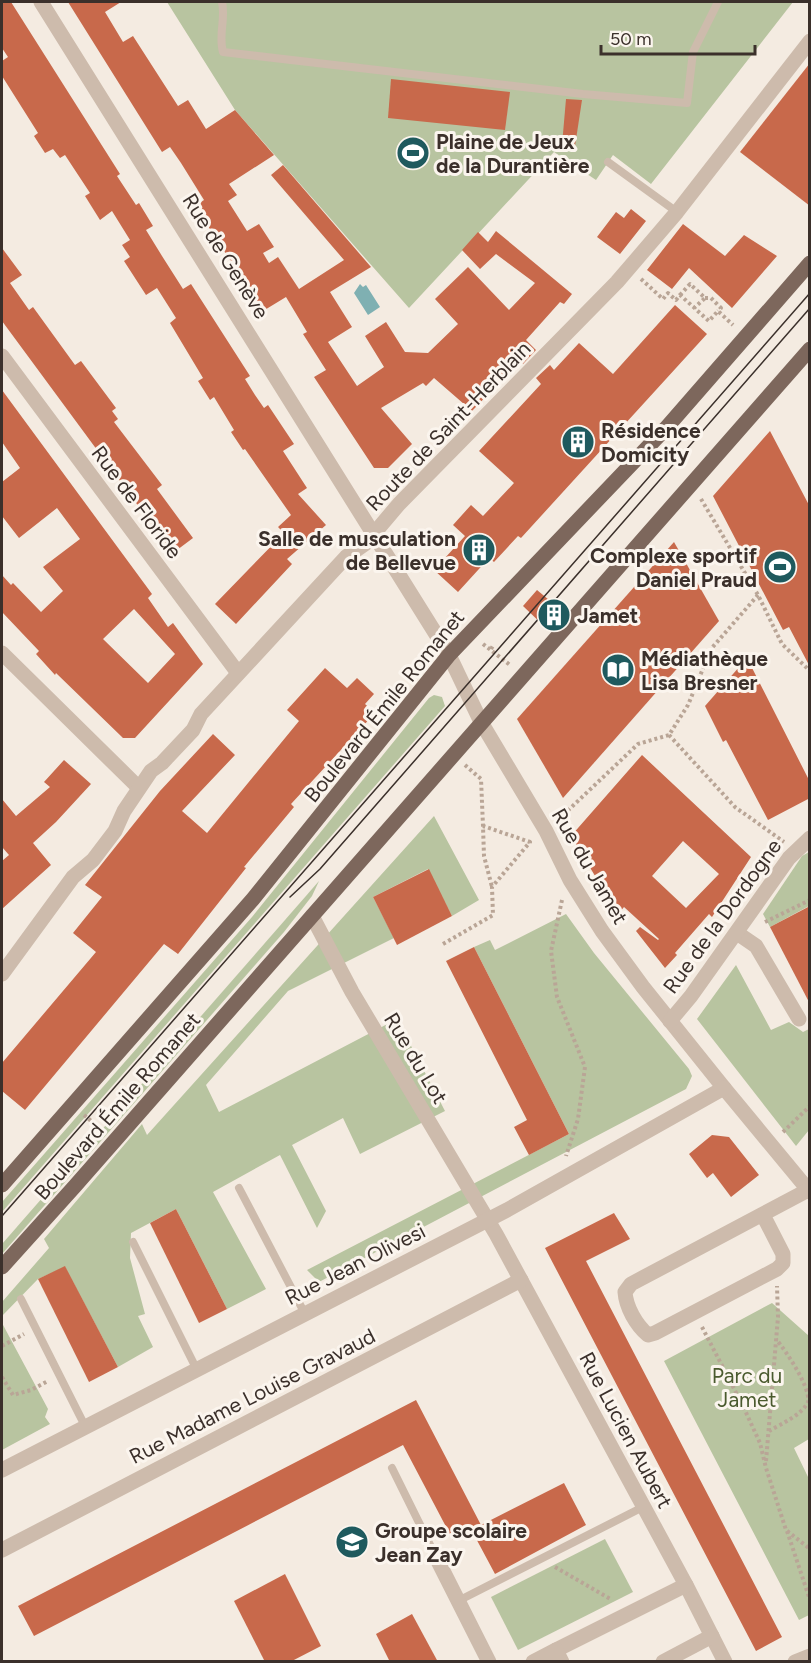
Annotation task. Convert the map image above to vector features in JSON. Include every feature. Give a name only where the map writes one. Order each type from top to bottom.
[{"type":"main road","name":"Boulevard Émile Romanet","points":[[2,1185],[253,898],[468,634],[666,427],[810,263]]},
{"type":"main road","name":"Boulevard Émile Romanet","points":[[2,1267],[810,349]]},
{"type":"street","name":"Rue de Genève","points":[[41,2],[375,533]]},
{"type":"street","name":"Route de Saint-Herblain","points":[[2,974],[73,877],[93,861],[115,831],[151,771],[162,763],[193,730],[201,714],[346,557],[366,543],[399,504],[629,268],[677,212],[810,41]]},
{"type":"street","name":"Rue de Floride","points":[[2,356],[238,673]]},
{"type":"street","name":"Rue du Jamet","points":[[375,533],[450,655],[481,722],[546,831],[570,880],[602,931],[670,1021],[809,1191]]},
{"type":"street","points":[[2,653],[139,788]]},
{"type":"street","name":"Rue de la Dordogne","points":[[670,1021],[687,1003],[789,858],[810,838]]},
{"type":"street","name":"Rue du Lot","points":[[312,916],[352,992],[488,1220]]},
{"type":"street","points":[[737,933],[756,946],[799,1019]]},
{"type":"street","name":"Rue Jean Olivesi","points":[[2,1470],[488,1220],[724,1088]]},
{"type":"street","points":[[763,1215],[783,1254],[783,1263],[777,1269],[655,1333],[648,1335],[641,1329],[626,1301],[625,1292],[632,1284],[763,1215],[809,1191]]},
{"type":"street","name":"Rue Lucien Aubert","points":[[488,1220],[686,1585],[725,1662]]},
{"type":"street","name":"Rue Madame Louise Gravaud","points":[[2,1550],[522,1280]]},
{"type":"street","points":[[438,1561],[489,1662]]},
{"type":"street","points":[[533,1662],[559,1656],[686,1585]]},
{"type":"street","points":[[663,1662],[712,1636]]},
{"type":"street","points":[[795,1662],[810,1656]]},
{"type":"lane","points":[[222,2],[224,9],[219,40],[223,52],[583,94],[687,103],[693,52],[718,2]]},
{"type":"lane","points":[[608,162],[677,212]]},
{"type":"lane","points":[[239,1188],[305,1314]]},
{"type":"lane","points":[[133,1242],[197,1370]]},
{"type":"lane","points":[[21,1299],[86,1428]]},
{"type":"lane","points":[[392,1468],[438,1561]]},
{"type":"lane","points":[[458,1601],[643,1507]]},
{"type":"path","points":[[629,268],[663,299],[668,293],[676,300],[680,295],[690,284],[705,298],[711,298],[721,308],[709,321],[680,295]]},
{"type":"path","points":[[694,309],[705,298]]},
{"type":"path","points":[[718,311],[746,336]]},
{"type":"path","points":[[692,483],[758,595],[782,644],[810,670]]},
{"type":"path","points":[[546,831],[638,744],[669,735],[688,705],[711,649],[758,595]]},
{"type":"path","points":[[468,634],[491,649],[522,676]]},
{"type":"path","points":[[491,649],[494,644]]},
{"type":"path","points":[[669,735],[735,807],[796,850]]},
{"type":"path","points":[[443,944],[494,915],[492,887],[484,856],[481,778],[466,768],[456,750]]},
{"type":"path","points":[[483,826],[530,842],[492,887]]},
{"type":"path","points":[[557,894],[563,902],[551,951],[556,997],[585,1067],[579,1119],[558,1182]]},
{"type":"path","points":[[737,933],[810,900]]},
{"type":"path","points":[[72,1105],[115,1141]]},
{"type":"path","points":[[770,1145],[810,1106]]},
{"type":"path","points":[[765,1465],[778,1317],[777,1269]]},
{"type":"path","points":[[694,1313],[760,1443],[765,1465],[810,1600]]},
{"type":"path","points":[[2,1346],[35,1328]]},
{"type":"path","points":[[768,1431],[807,1405],[809,1398],[807,1387],[776,1339]]},
{"type":"path","points":[[2,1377],[13,1395],[31,1390],[59,1375]]},
{"type":"path","points":[[786,1530],[810,1549]]},
{"type":"path","points":[[540,1558],[612,1600]]},
{"type":"green space","name":"Plaine de Jeux de la Durantière","points":[[167,2],[793,2],[651,184],[613,155],[596,180],[554,152],[409,308],[235,110]]},
{"type":"green space","points":[[434,695],[442,697],[445,706],[2,1212],[2,1202],[252,917],[429,698]]},
{"type":"green space","points":[[434,816],[479,900],[452,916],[428,869],[373,897],[394,938],[288,991],[206,1085],[219,1112],[397,1019],[445,1111],[360,1154],[343,1118],[292,1145],[326,1211],[317,1228],[280,1155],[213,1192],[266,1289],[227,1309],[176,1209],[131,1233],[130,1258],[145,1314],[138,1316],[153,1347],[118,1367],[65,1267],[38,1279],[2,1316],[2,1302],[49,1248],[44,1239],[142,1124],[147,1135]]},
{"type":"green space","points":[[809,852],[809,906],[770,927],[763,914],[802,856]]},
{"type":"green space","points":[[319,881],[312,896],[284,932],[2,1254],[2,1244]]},
{"type":"green space","points":[[566,914],[594,953],[689,1069],[692,1076],[686,1089],[319,1282],[307,1270],[569,1134],[474,947],[490,940],[495,950]]},
{"type":"green space","points":[[736,965],[771,1030],[789,1022],[803,1032],[809,1029],[809,1130],[796,1146],[697,1019]]},
{"type":"green space","name":"Parc du Jamet","points":[[772,1303],[809,1336],[809,1439],[794,1448],[809,1479],[809,1615],[799,1620],[664,1361]]},
{"type":"green space","points":[[2,1323],[48,1409],[45,1417],[50,1424],[2,1450]]},
{"type":"green space","points":[[605,1539],[633,1592],[518,1650],[491,1597]]},
{"type":"water","points":[[360,284],[363,287],[366,285],[380,307],[368,315],[354,293]]},
{"type":"building","points":[[2,2],[11,2],[120,174],[117,176],[136,205],[139,203],[153,226],[146,230],[183,289],[191,284],[250,376],[245,379],[255,395],[264,408],[268,405],[294,444],[283,451],[307,488],[298,494],[326,525],[287,559],[292,564],[236,624],[215,604],[284,533],[278,527],[291,515],[231,432],[234,430],[214,397],[210,400],[198,381],[203,378],[170,323],[176,318],[157,288],[146,295],[124,261],[130,257],[122,245],[130,240],[112,211],[100,220],[85,196],[90,193],[65,155],[60,158],[53,149],[45,153],[34,136],[38,133],[2,76],[2,61],[8,57],[2,48]]},
{"type":"building","points":[[68,2],[121,2],[105,12],[123,42],[133,36],[178,106],[188,100],[206,129],[235,110],[274,155],[229,184],[237,195],[228,201],[247,231],[259,224],[274,247],[263,253],[269,263],[278,257],[299,289],[344,260],[271,175],[283,165],[371,267],[330,292],[352,327],[328,342],[357,386],[384,367],[365,336],[386,322],[405,352],[428,353],[458,324],[435,299],[468,267],[509,310],[535,283],[496,254],[480,269],[462,250],[478,232],[488,242],[496,231],[572,294],[564,304],[560,302],[526,340],[536,350],[523,364],[520,361],[472,411],[434,378],[426,386],[423,383],[381,408],[412,444],[388,468],[374,468],[314,377],[326,370],[303,334],[307,332],[286,297],[263,311],[195,206],[204,200],[181,163],[170,147],[162,152]]},
{"type":"building","points":[[810,63],[810,206],[740,152]]},
{"type":"building","points":[[391,79],[510,92],[505,130],[388,118]]},
{"type":"building","points":[[566,99],[582,100],[575,146],[562,145]]},
{"type":"building","points":[[631,209],[646,221],[620,254],[597,237],[616,212],[624,218]]},
{"type":"building","points":[[683,224],[725,256],[744,235],[777,256],[732,308],[689,268],[672,289],[647,270]]},
{"type":"building","points":[[2,248],[22,275],[10,283],[29,310],[33,307],[75,365],[81,361],[116,408],[112,411],[118,419],[114,422],[162,485],[157,489],[193,538],[173,553],[2,321]]},
{"type":"building","points":[[675,305],[707,334],[521,538],[518,536],[494,562],[489,558],[458,592],[434,570],[465,536],[453,525],[471,505],[483,516],[514,483],[479,451],[541,384],[536,378],[550,365],[554,370],[579,343],[613,374]]},
{"type":"building","points":[[2,390],[152,594],[148,598],[168,627],[173,623],[203,664],[135,738],[123,738],[56,673],[55,675],[36,654],[39,651],[2,612],[2,575],[41,612],[63,591],[43,567],[80,539],[57,508],[19,538],[2,516],[2,482],[20,468],[2,442]],"holes":[[[134,609],[175,654],[148,683],[103,639]]]},
{"type":"building","name":"Complexe sportif Daniel Praud","points":[[770,431],[810,507],[810,667],[789,627],[783,630],[713,496]]},
{"type":"building","name":"Médiathèque Lisa Bresner","points":[[674,542],[719,621],[563,798],[517,719]]},
{"type":"building","points":[[537,590],[561,610],[546,628],[523,606]]},
{"type":"building","points":[[747,658],[810,782],[810,798],[768,820],[726,740],[723,742],[705,706]]},
{"type":"building","points":[[325,668],[347,688],[357,678],[374,694],[365,704],[375,713],[291,804],[294,807],[244,867],[246,868],[178,954],[164,944],[25,1110],[2,1091],[2,1063],[96,952],[73,933],[102,897],[85,885],[160,791],[213,734],[235,755],[182,811],[207,833],[299,721],[287,710]]},
{"type":"building","points":[[642,755],[751,857],[712,917],[709,914],[665,968],[636,931],[640,927],[659,939],[624,907],[618,914],[571,836]],"holes":[[[683,841],[719,874],[686,908],[652,876]]]},
{"type":"building","points":[[64,760],[91,784],[33,843],[51,865],[2,909],[2,861],[9,855],[2,847],[2,799],[16,816],[50,787],[44,782]]},
{"type":"building","points":[[429,869],[452,916],[397,945],[373,897]]},
{"type":"building","points":[[810,906],[810,1004],[770,927]]},
{"type":"building","points":[[474,947],[569,1134],[529,1155],[514,1127],[527,1120],[446,961]]},
{"type":"building","points":[[712,1135],[729,1137],[759,1175],[731,1197],[713,1173],[707,1178],[689,1154]]},
{"type":"building","points":[[176,1209],[227,1309],[199,1323],[150,1223]]},
{"type":"building","points":[[614,1213],[630,1239],[586,1261],[782,1637],[756,1651],[545,1248]]},
{"type":"building","points":[[65,1266],[118,1367],[89,1382],[38,1279]]},
{"type":"building","points":[[416,1400],[481,1525],[564,1483],[586,1525],[495,1574],[472,1531],[453,1540],[403,1445],[34,1636],[18,1606]]},
{"type":"building","points":[[285,1574],[321,1646],[290,1662],[265,1662],[234,1601]]},
{"type":"building","points":[[412,1614],[438,1662],[390,1662],[376,1634]]},
{"type":"tram line","points":[[2,1216],[810,293]]},
{"type":"tram line","points":[[290,897],[320,869],[810,308]]},
{"type":"place","name":"Plaine de Jeux de la Durantière","points":[[413,153]]},
{"type":"place","name":"Résidence Domicity","points":[[578,442]]},
{"type":"place","name":"Salle de musculation de Bellevue","points":[[479,550]]},
{"type":"place","name":"Complexe sportif Daniel Praud","points":[[780,567]]},
{"type":"place","name":"Jamet","points":[[554,615]]},
{"type":"place","name":"Médiathèque Lisa Bresner","points":[[618,670]]},
{"type":"place","name":"Groupe scolaire Jean Zay","points":[[352,1542]]}]
